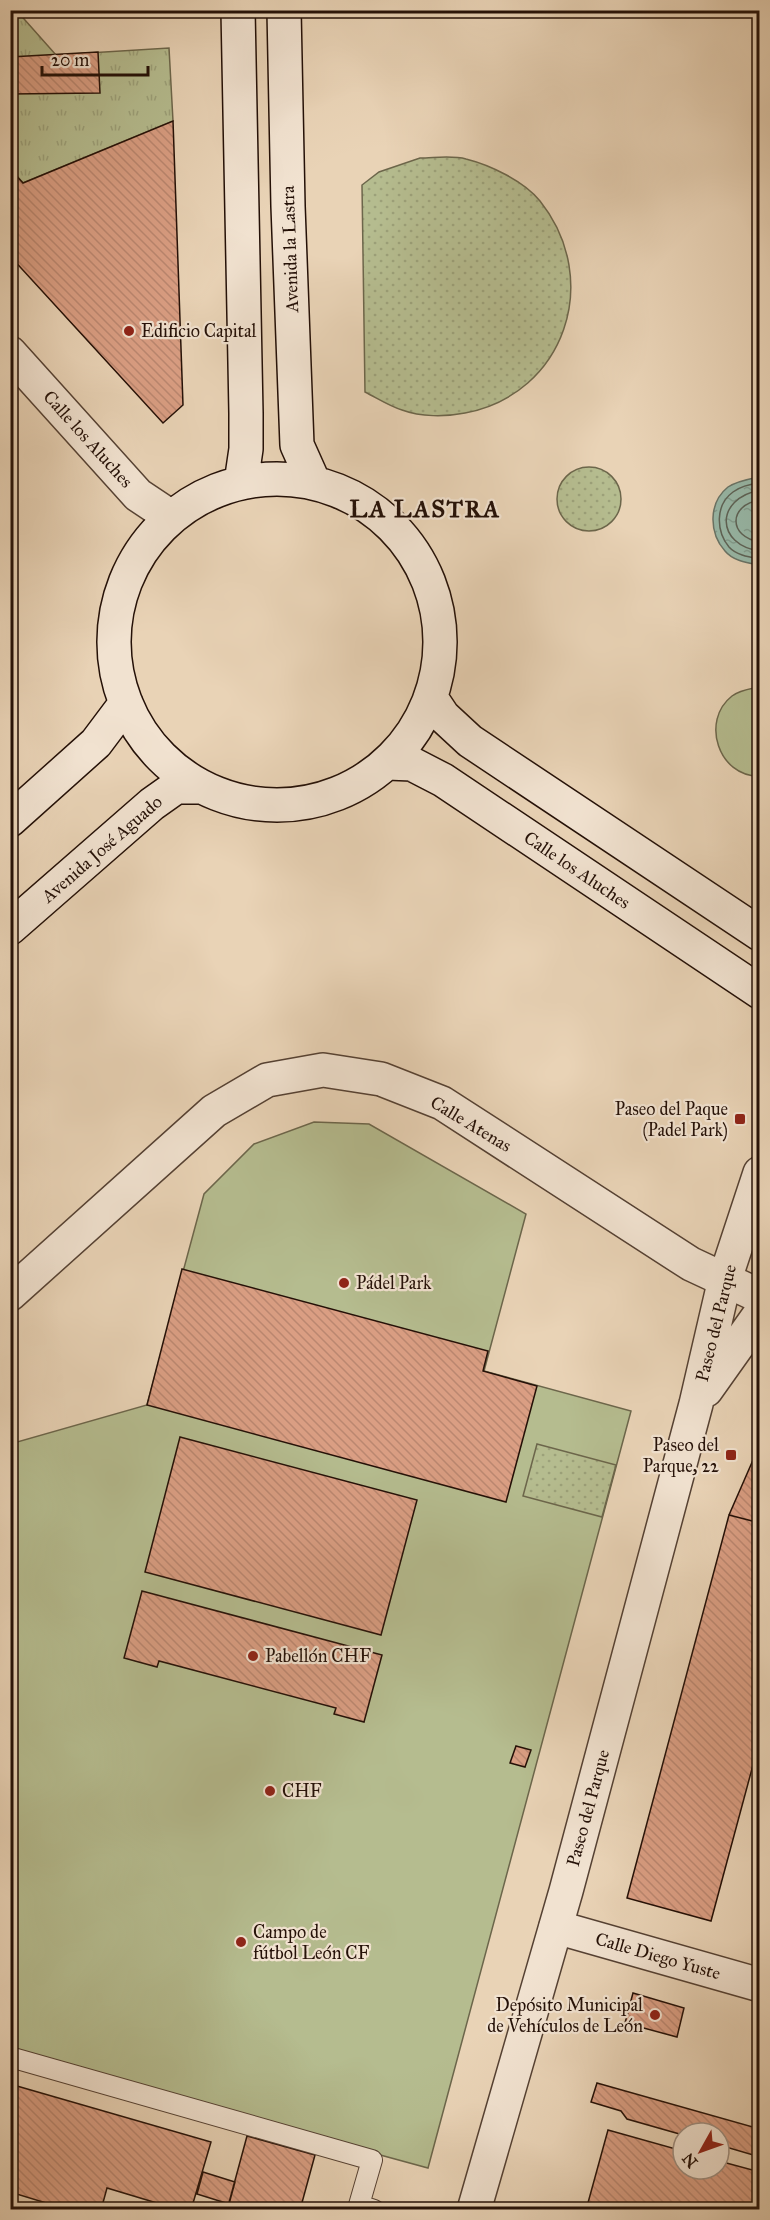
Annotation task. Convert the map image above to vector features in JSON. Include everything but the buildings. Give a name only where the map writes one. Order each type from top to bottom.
[{"type":"main road","points":[[238,10],[246,413],[246,449],[242,483]]},
{"type":"main road","name":"Avenida la Lastra","points":[[284,10],[288,206],[297,445],[314,483]]},
{"type":"main road","name":"Calle los Aluches","points":[[10,353],[138,495],[171,517]]},
{"type":"main road","points":[[278,479],[314,483],[347,494],[376,512],[401,536],[421,564],[434,597],[441,630],[440,665],[431,699],[420,723],[406,744],[388,763],[356,787],[318,801],[279,807],[239,802],[201,787],[170,766],[144,737],[126,703],[116,670],[114,636],[118,603],[130,571],[148,542],[171,517],[193,502],[216,490],[242,483],[278,479]]},
{"type":"main road","points":[[431,699],[443,716],[470,741],[759,934]]},
{"type":"main road","points":[[10,820],[96,743],[126,703]]},
{"type":"main road","name":"Calle los Aluches","points":[[388,763],[411,764],[443,780],[759,992]]},
{"type":"main road","name":"Avenida José Aguado","points":[[10,928],[152,804],[176,788],[201,787]]},
{"type":"main road","name":"Calle Atenas","points":[[10,1294],[214,1111],[267,1080],[323,1070],[381,1079],[442,1103],[692,1264],[751,1292],[759,1289]]},
{"type":"main road","points":[[759,1174],[759,1185]]},
{"type":"main road","name":"Paseo del Parque","points":[[474,2210],[556,1927],[696,1404],[725,1279],[759,1174]]},
{"type":"main road","name":"Paseo del Parque","points":[[696,1404],[759,1314]]},
{"type":"main road","name":"Calle Diego Yuste","points":[[556,1927],[759,1985]]},
{"type":"lane","points":[[10,2057],[372,2160],[360,2205],[374,2210]]},
{"type":"green space","points":[[11,11],[17,11],[56,55],[169,48],[173,121],[23,183],[11,169]]},
{"type":"green space","points":[[420,158],[466,159],[496,170],[525,187],[540,201],[559,232],[569,265],[570,298],[564,330],[549,358],[528,383],[500,402],[465,413],[441,416],[417,414],[392,406],[365,392],[362,185],[379,172]]},
{"type":"green space","points":[[589,467],[607,473],[615,481],[621,499],[615,517],[607,525],[589,531],[571,525],[563,517],[557,499],[563,481],[571,473]]},
{"type":"green space","points":[[759,687],[759,776],[745,774],[724,758],[718,746],[716,733],[717,719],[722,707],[732,696]]},
{"type":"green space","name":"CHF","points":[[314,1122],[369,1124],[526,1214],[484,1371],[631,1411],[428,2168],[11,2054],[10,1444],[147,1405],[204,1194],[254,1144]]},
{"type":"green space","points":[[537,1444],[616,1465],[602,1517],[523,1496]]},
{"type":"water","points":[[760,477],[759,565],[741,561],[728,554],[716,536],[713,518],[717,501],[728,487]]},
{"type":"place","name":"Edificio Capital","points":[[129,331]]},
{"type":"place","name":"Paseo del Paque (Padel Park)","points":[[740,1119]]},
{"type":"place","name":"Pádel Park","points":[[344,1283]]},
{"type":"place","name":"Paseo del Parque, 22","points":[[731,1455]]},
{"type":"place","name":"Pabellón CHF","points":[[253,1656]]},
{"type":"place","name":"CHF","points":[[270,1791]]},
{"type":"place","name":"Campo de fútbol León CF","points":[[241,1942]]},
{"type":"place","name":"Depósito Municipal de Vehículos de León","points":[[655,2015]]},
{"type":"district","name":"LA LASTRA","points":[[425,509]]}]
